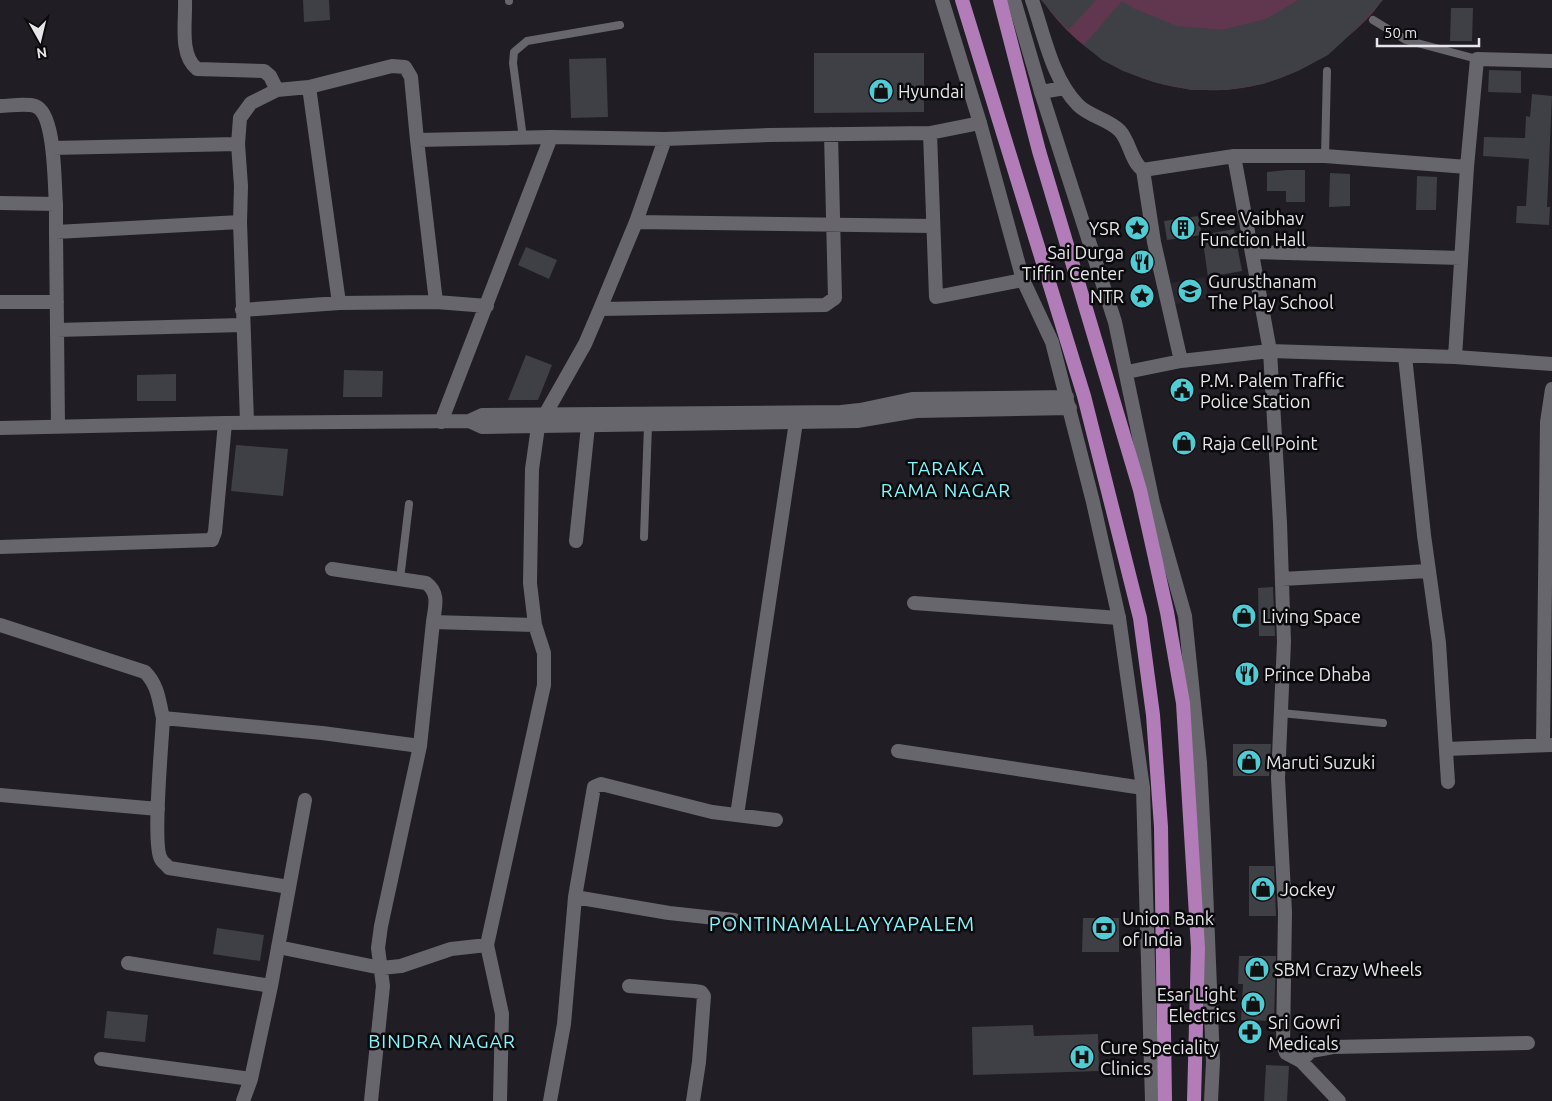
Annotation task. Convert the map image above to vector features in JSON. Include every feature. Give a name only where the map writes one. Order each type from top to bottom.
[{"type":"main road","points":[[962,0],[1084,396],[1140,618],[1153,715],[1161,827],[1165,1101]]},
{"type":"main road","points":[[1000,0],[1039,151],[1140,490],[1183,703],[1198,948],[1194,1101]]},
{"type":"street","points":[[185,0],[186,53],[190,63],[197,68],[264,71],[270,76],[277,90]]},
{"type":"street","points":[[942,0],[980,123],[1023,280],[1052,342],[1119,618],[1143,788],[1152,1101]]},
{"type":"street","points":[[1014,0],[1041,92],[1115,322],[1153,503],[1185,616],[1200,763],[1204,829],[1213,1062],[1211,1101]]},
{"type":"street","points":[[1032,0],[1056,70],[1065,88],[1078,106],[1118,129],[1125,137],[1139,167],[1143,170],[1154,242],[1181,361]]},
{"type":"street","points":[[1455,357],[1467,167],[1477,59],[1552,61]]},
{"type":"street","points":[[247,422],[242,325],[241,186],[238,144],[240,118],[251,103],[277,90],[309,87],[392,66],[404,67],[411,77],[436,302]]},
{"type":"street","points":[[309,87],[339,303]]},
{"type":"street","points":[[1041,92],[1065,88]]},
{"type":"street","points":[[0,106],[35,106],[44,112],[50,125],[56,204],[58,426]]},
{"type":"street","points":[[417,140],[551,137],[665,140],[831,134],[930,133],[980,123]]},
{"type":"street","points":[[930,133],[936,297],[1023,280]]},
{"type":"street","points":[[600,309],[825,305],[835,298],[831,134]]},
{"type":"street","points":[[441,422],[551,137]]},
{"type":"street","points":[[500,1101],[502,1014],[486,945],[544,685],[544,652],[531,605],[532,468],[541,420],[585,344],[636,222],[665,140]]},
{"type":"street","points":[[52,148],[238,144]]},
{"type":"street","points":[[1143,170],[1234,156],[1325,156],[1467,167]]},
{"type":"street","points":[[1234,156],[1270,351],[1284,642],[1279,796],[1285,912],[1283,1045],[1286,1053],[1301,1061],[1339,1101]]},
{"type":"street","points":[[0,203],[56,204]]},
{"type":"street","points":[[56,232],[240,222]]},
{"type":"street","points":[[636,222],[932,226]]},
{"type":"street","points":[[1252,252],[1461,258]]},
{"type":"street","points":[[0,302],[57,302]]},
{"type":"street","points":[[242,310],[339,303],[436,302],[487,306]]},
{"type":"street","points":[[57,330],[242,325]]},
{"type":"street","points":[[1127,372],[1181,361],[1270,351],[1455,357],[1552,364]]},
{"type":"street","points":[[1405,356],[1428,571],[1440,644],[1448,782]]},
{"type":"street","points":[[1446,749],[1548,745],[1550,423],[1552,389]]},
{"type":"street","points":[[541,420],[841,412],[912,399],[1068,402]]},
{"type":"street","points":[[0,428],[247,422],[441,422],[469,421],[482,415],[588,426],[857,421],[930,410],[1068,402]]},
{"type":"street","points":[[737,815],[796,422]]},
{"type":"street","points":[[0,548],[212,540],[215,532],[225,423]]},
{"type":"street","points":[[576,541],[588,426]]},
{"type":"street","points":[[332,569],[426,582],[434,588],[436,596],[420,746],[381,926],[378,948],[383,986],[372,1101]]},
{"type":"street","points":[[1282,579],[1428,571]]},
{"type":"street","points":[[914,603],[1119,618]]},
{"type":"street","points":[[433,622],[535,625]]},
{"type":"street","points":[[0,626],[145,672],[153,680],[163,718],[158,847],[161,859],[169,868],[289,887]]},
{"type":"street","points":[[163,718],[322,733],[420,746]]},
{"type":"street","points":[[898,751],[1143,788]]},
{"type":"street","points":[[550,1101],[564,1024],[575,897],[594,787],[600,784],[712,812],[776,820]]},
{"type":"street","points":[[0,795],[158,809]]},
{"type":"street","points":[[243,1101],[251,1079],[271,986],[305,800]]},
{"type":"street","points":[[575,897],[669,913],[734,920]]},
{"type":"street","points":[[278,947],[381,968],[401,966],[451,949],[486,945]]},
{"type":"street","points":[[128,963],[271,986]]},
{"type":"street","points":[[629,986],[694,990],[701,992],[704,996],[699,1062],[693,1101]]},
{"type":"street","points":[[1301,1061],[1311,1051],[1333,1047],[1528,1043]]},
{"type":"street","points":[[101,1059],[251,1079]]},
{"type":"lane","points":[[1373,20],[1406,40],[1477,59]]},
{"type":"lane","points":[[523,138],[513,63],[514,52],[520,45],[527,41],[620,25]]},
{"type":"lane","points":[[1325,156],[1327,71]]},
{"type":"lane","points":[[644,537],[648,425]]},
{"type":"lane","points":[[400,579],[409,504]]},
{"type":"lane","points":[[1281,713],[1383,723]]},
{"type":"shaded area","points":[[1042,0],[1382,0],[1370,16],[1345,39],[1309,65],[1269,82],[1227,90],[1185,88],[1144,79],[1106,61],[1071,34]]},
{"type":"shaded area","name":"Gurusthanam The Play School","points":[[1205,277],[1208,298],[1175,304],[1171,283]]},
{"type":"building","points":[[303,0],[329,0],[330,20],[304,22]]},
{"type":"building","points":[[1041,0],[1096,0],[1068,30]]},
{"type":"building","points":[[1298,0],[1383,0],[1328,55],[1298,71],[1263,84],[1226,90],[1191,90],[1157,83],[1123,71],[1102,60],[1084,45],[1122,1],[1135,9],[1177,26],[1222,30],[1266,19]]},
{"type":"building","points":[[1451,8],[1473,8],[1472,41],[1450,41]]},
{"type":"building","points":[[814,53],[924,53],[924,112],[814,113]]},
{"type":"building","points":[[606,58],[608,117],[571,118],[569,59]]},
{"type":"building","points":[[1489,70],[1521,71],[1521,93],[1488,92]]},
{"type":"building","points":[[1532,94],[1552,96],[1547,207],[1550,207],[1549,225],[1516,223],[1517,206],[1526,206],[1529,159],[1483,156],[1484,137],[1525,138],[1526,116],[1530,117]]},
{"type":"building","points":[[1305,170],[1305,202],[1286,202],[1286,191],[1267,191],[1267,172]]},
{"type":"building","points":[[1330,173],[1350,174],[1350,206],[1329,207]]},
{"type":"building","points":[[1417,176],[1437,177],[1436,210],[1416,210]]},
{"type":"building","name":"Sree Vaibhav Function Hall","points":[[1198,216],[1202,235],[1167,240],[1164,221]]},
{"type":"building","points":[[1234,229],[1242,271],[1208,277],[1202,235]]},
{"type":"building","points":[[526,247],[557,260],[549,279],[518,265]]},
{"type":"building","points":[[526,355],[552,365],[538,400],[508,400]]},
{"type":"building","points":[[344,370],[383,371],[382,397],[343,397]]},
{"type":"building","points":[[176,374],[176,401],[137,401],[137,375]]},
{"type":"building","points":[[236,445],[288,449],[283,496],[231,491]]},
{"type":"building","points":[[1273,587],[1275,636],[1259,636],[1258,588]]},
{"type":"building","points":[[1233,744],[1271,744],[1269,776],[1233,776]]},
{"type":"building","points":[[1249,866],[1274,866],[1276,916],[1249,916]]},
{"type":"building","points":[[1083,918],[1119,918],[1119,952],[1082,952]]},
{"type":"building","points":[[217,928],[264,935],[260,961],[213,954]]},
{"type":"building","points":[[1239,956],[1276,956],[1274,1021],[1241,1020],[1243,984],[1238,984]]},
{"type":"building","points":[[107,1011],[148,1015],[145,1042],[104,1038]]},
{"type":"building","points":[[1033,1025],[1034,1036],[1098,1034],[1099,1071],[973,1075],[972,1027]]},
{"type":"building","points":[[1266,1065],[1289,1066],[1287,1101],[1264,1101]]},
{"type":"place","name":"Hyundai","points":[[881,91]]},
{"type":"place","name":"YSR","points":[[1137,228]]},
{"type":"place","name":"Sree Vaibhav Function Hall","points":[[1183,228]]},
{"type":"place","name":"Sai Durga Tiffin Center","points":[[1142,262]]},
{"type":"place","name":"Gurusthanam The Play School","points":[[1190,291]]},
{"type":"place","name":"NTR","points":[[1142,296]]},
{"type":"place","name":"P.M. Palem Traffic Police Station","points":[[1182,390]]},
{"type":"place","name":"Raja Cell Point","points":[[1184,443]]},
{"type":"place","name":"Living Space","points":[[1244,616]]},
{"type":"place","name":"Prince Dhaba","points":[[1247,674]]},
{"type":"place","name":"Maruti Suzuki","points":[[1249,762]]},
{"type":"place","name":"Jockey","points":[[1263,889]]},
{"type":"place","name":"Union Bank of India","points":[[1104,928]]},
{"type":"place","name":"SBM Crazy Wheels","points":[[1257,969]]},
{"type":"place","name":"Esar Light Electrics","points":[[1253,1004]]},
{"type":"place","name":"Sri Gowri Medicals","points":[[1250,1032]]},
{"type":"place","name":"Cure Speciality Clinics","points":[[1082,1057]]},
{"type":"district","name":"TARAKA RAMA NAGAR","points":[[946,479]]},
{"type":"district","name":"PONTINAMALLAYYAPALEM","points":[[842,923]]},
{"type":"district","name":"BINDRA NAGAR","points":[[442,1041]]}]
